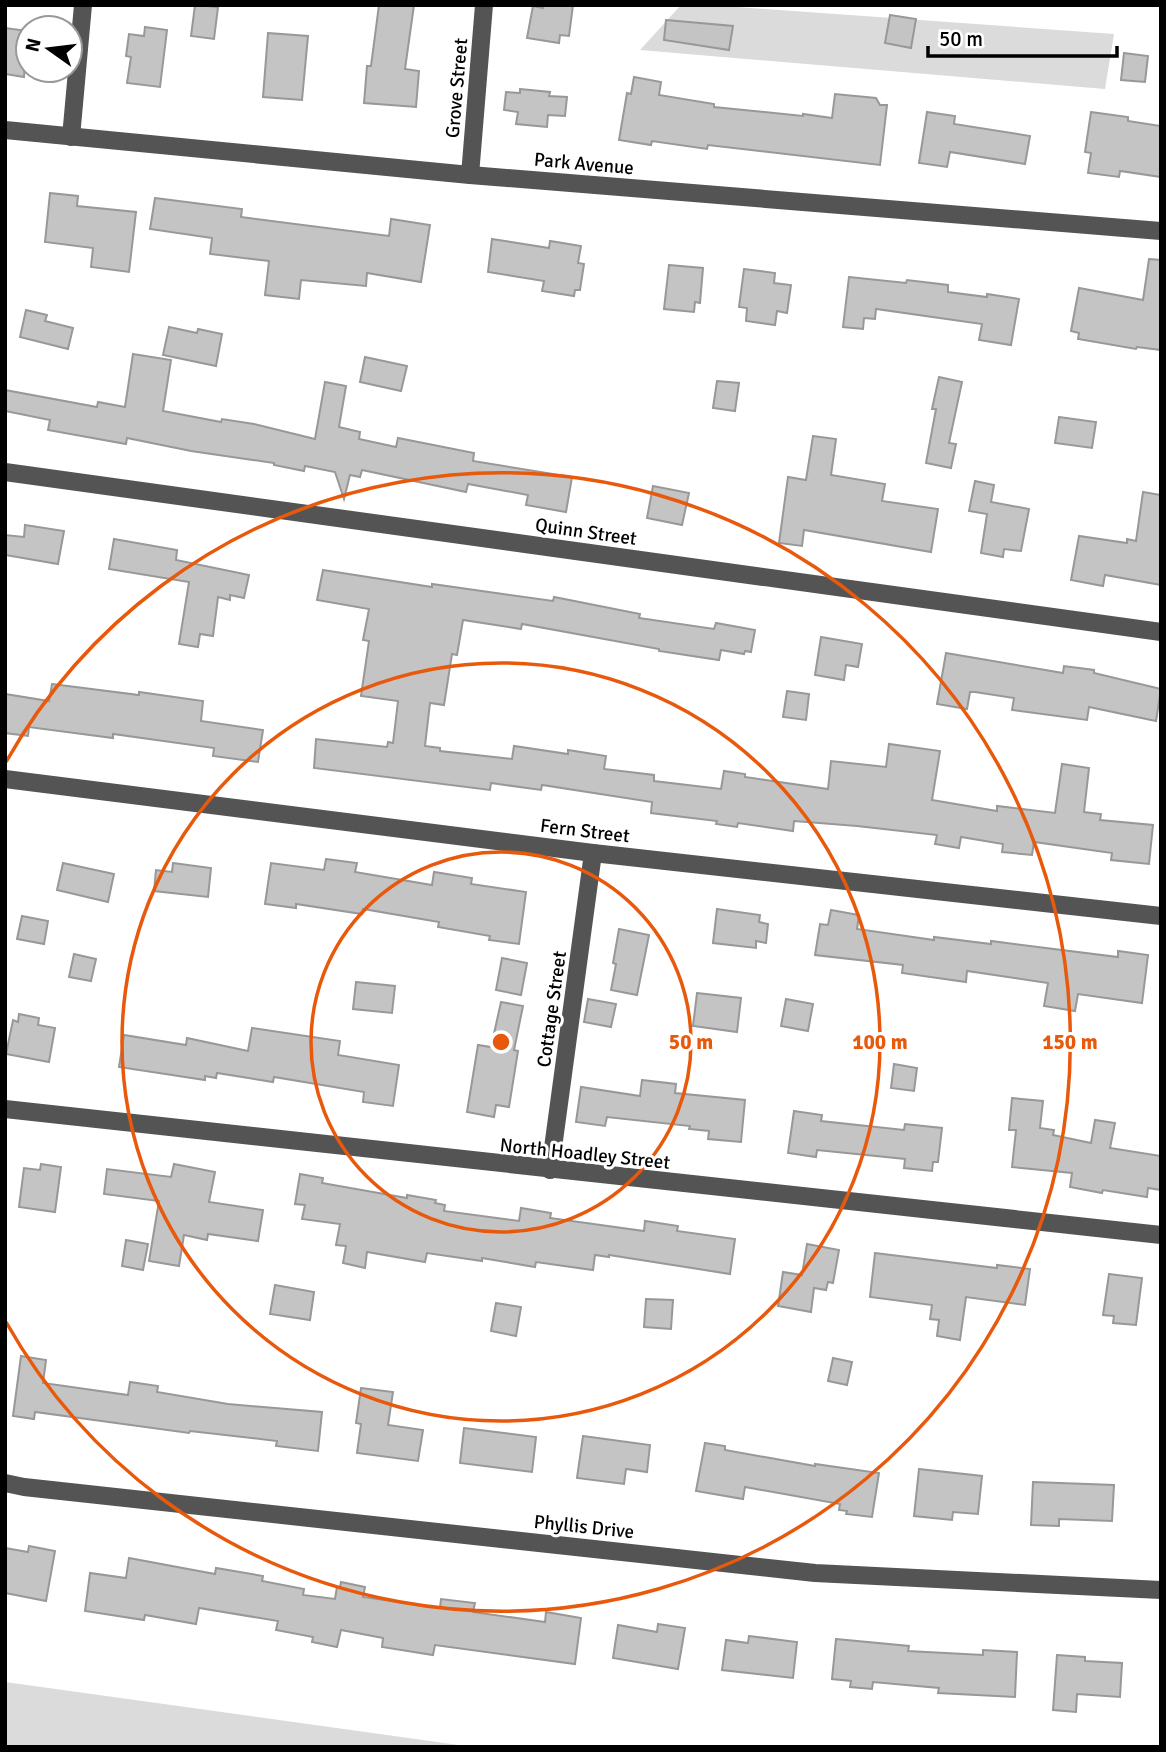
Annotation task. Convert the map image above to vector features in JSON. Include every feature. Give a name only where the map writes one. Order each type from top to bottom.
[{"type":"street","points":[[71,137],[83,5]]},
{"type":"street","name":"Grove Street","points":[[470,175],[484,5]]},
{"type":"street","name":"Park Avenue","points":[[5,130],[470,175],[1161,231]]},
{"type":"street","name":"Quinn Street","points":[[5,472],[1161,632]]},
{"type":"street","name":"Fern Street","points":[[5,779],[593,853],[1161,916]]},
{"type":"street","name":"Cottage Street","points":[[550,1170],[593,853]]},
{"type":"street","name":"North Hoadley Street","points":[[5,1109],[1161,1235]]},
{"type":"street","name":"Phyllis Drive","points":[[5,1483],[815,1573],[1161,1590]]},
{"type":"shaded area","points":[[681,5],[1114,34],[1105,89],[640,50]]},
{"type":"shaded area","points":[[5,1682],[473,1747],[5,1747]]},
{"type":"building","points":[[195,5],[218,7],[214,39],[191,36]]},
{"type":"building","points":[[379,5],[414,5],[405,69],[419,71],[416,107],[364,103],[367,66],[371,66]]},
{"type":"building","points":[[543,5],[573,5],[569,36],[560,35],[559,43],[527,38],[533,6],[543,8]]},
{"type":"building","points":[[890,15],[916,19],[911,48],[885,43]]},
{"type":"building","points":[[666,20],[733,26],[729,50],[664,40]]},
{"type":"building","points":[[145,27],[167,30],[160,87],[127,83],[131,57],[126,56],[129,34],[144,36]]},
{"type":"building","points":[[5,28],[14,29],[14,75],[5,74]]},
{"type":"building","points":[[268,33],[308,36],[302,100],[263,97]]},
{"type":"building","points":[[1124,53],[1148,56],[1145,82],[1121,80]]},
{"type":"building","points":[[634,77],[661,82],[659,95],[714,104],[714,107],[803,116],[832,118],[835,94],[876,98],[880,105],[887,105],[880,165],[708,145],[707,149],[652,141],[651,145],[619,140],[627,93],[631,94]]},
{"type":"building","points":[[520,89],[567,97],[565,116],[548,115],[547,127],[516,124],[518,112],[504,110],[506,92],[520,93]]},
{"type":"building","points":[[927,112],[955,116],[954,124],[1030,136],[1025,164],[950,152],[947,167],[919,163]]},
{"type":"building","points":[[1091,112],[1128,117],[1128,121],[1161,126],[1161,177],[1120,171],[1119,177],[1088,173],[1091,153],[1085,152]]},
{"type":"building","points":[[50,193],[78,196],[77,206],[136,212],[129,272],[91,267],[93,248],[45,242]]},
{"type":"building","points":[[155,198],[242,209],[241,217],[389,236],[391,219],[430,225],[421,282],[367,273],[366,286],[301,280],[299,299],[265,295],[269,261],[210,254],[212,238],[150,229]]},
{"type":"building","points":[[492,239],[549,248],[550,241],[581,246],[578,263],[584,264],[580,290],[575,290],[574,296],[542,291],[544,281],[488,272]]},
{"type":"building","points":[[1149,259],[1161,260],[1161,350],[1136,349],[1078,339],[1079,333],[1071,331],[1079,288],[1143,300]]},
{"type":"building","points":[[669,265],[703,268],[700,303],[695,302],[694,312],[664,309]]},
{"type":"building","points":[[744,269],[775,273],[774,283],[791,285],[787,313],[777,311],[775,325],[746,321],[747,308],[739,307]]},
{"type":"building","points":[[849,277],[948,285],[948,292],[1019,299],[1011,345],[979,340],[982,324],[876,309],[875,319],[864,318],[863,329],[843,327]]},
{"type":"building","points":[[26,310],[47,315],[45,321],[73,328],[68,349],[20,337]]},
{"type":"building","points":[[169,327],[197,333],[198,329],[222,334],[216,366],[163,355]]},
{"type":"building","points":[[133,354],[171,360],[163,411],[221,422],[222,419],[254,424],[315,439],[325,382],[346,386],[339,427],[360,432],[359,439],[396,447],[398,438],[474,453],[473,461],[572,477],[566,512],[526,505],[528,495],[468,484],[466,492],[362,470],[360,477],[350,475],[344,499],[335,472],[305,466],[304,471],[274,463],[127,438],[126,444],[48,430],[50,420],[5,411],[5,390],[97,407],[98,402],[125,407]]},
{"type":"building","points":[[365,357],[407,366],[401,391],[360,382]]},
{"type":"building","points":[[939,377],[962,382],[949,443],[956,444],[951,468],[926,463],[936,409],[932,409]]},
{"type":"building","points":[[717,381],[739,383],[735,411],[713,408]]},
{"type":"building","points":[[1059,417],[1096,422],[1092,448],[1055,443]]},
{"type":"building","points":[[813,436],[836,439],[831,475],[885,484],[882,501],[938,509],[931,552],[804,530],[802,546],[779,543],[788,477],[806,480]]},
{"type":"building","points":[[975,481],[994,485],[991,502],[1029,509],[1021,551],[1004,549],[1003,557],[981,553],[987,514],[969,511]]},
{"type":"building","points":[[653,486],[689,493],[682,525],[647,518]]},
{"type":"building","points":[[1143,492],[1161,495],[1161,585],[1105,575],[1103,586],[1071,580],[1079,536],[1127,543],[1127,539],[1136,541]]},
{"type":"building","points":[[25,525],[64,531],[58,564],[5,555],[5,535],[24,537]]},
{"type":"building","points":[[114,539],[177,550],[176,560],[249,575],[244,598],[230,595],[230,600],[218,597],[213,636],[200,634],[198,647],[179,644],[189,582],[109,569]]},
{"type":"building","points":[[323,570],[432,587],[432,584],[553,601],[554,597],[640,614],[639,618],[714,629],[716,623],[755,630],[751,652],[745,651],[744,654],[721,650],[719,660],[522,624],[521,629],[463,620],[457,655],[452,654],[444,705],[430,703],[425,746],[440,748],[440,751],[512,759],[514,746],[568,754],[568,750],[606,756],[604,769],[654,775],[654,781],[721,789],[724,771],[745,774],[745,777],[828,789],[831,761],[886,767],[889,744],[940,751],[932,800],[997,811],[997,806],[1055,813],[1062,764],[1089,768],[1084,812],[1101,814],[1100,820],[1153,825],[1149,864],[1111,860],[1112,853],[1034,842],[1032,855],[1002,852],[1003,844],[961,837],[959,848],[935,844],[937,835],[857,826],[794,821],[793,831],[738,823],[737,827],[716,824],[717,821],[651,813],[652,802],[542,785],[541,790],[491,783],[490,790],[314,768],[316,739],[387,747],[388,742],[393,743],[398,701],[361,696],[369,641],[363,640],[369,609],[317,600]]},
{"type":"building","points":[[821,637],[862,644],[858,667],[846,665],[844,680],[815,675]]},
{"type":"building","points":[[946,653],[1063,673],[1064,666],[1094,670],[1094,673],[1161,689],[1156,721],[1089,707],[1087,720],[1012,710],[1014,698],[975,692],[970,692],[967,709],[937,704]]},
{"type":"building","points":[[52,684],[203,701],[201,721],[263,730],[258,762],[213,756],[214,748],[113,734],[113,738],[29,727],[28,736],[5,733],[5,694],[49,701]]},
{"type":"building","points":[[787,691],[809,694],[806,720],[783,717]]},
{"type":"building","points":[[326,859],[357,863],[355,872],[432,885],[434,872],[472,878],[471,884],[526,892],[519,944],[489,940],[490,936],[438,927],[439,922],[363,909],[362,914],[296,904],[296,908],[265,904],[271,863],[324,870]]},
{"type":"building","points":[[63,863],[114,874],[108,902],[57,890]]},
{"type":"building","points":[[173,863],[211,868],[208,897],[154,891],[156,870],[172,872]]},
{"type":"building","points":[[717,909],[760,915],[759,922],[768,924],[766,943],[756,941],[756,948],[713,943]]},
{"type":"building","points":[[831,910],[859,915],[857,929],[934,940],[934,937],[991,944],[991,941],[1118,957],[1118,951],[1148,955],[1142,1003],[1078,994],[1075,1011],[1044,1006],[1048,983],[967,971],[966,982],[902,973],[903,965],[815,955],[820,924],[828,925]]},
{"type":"building","points":[[22,916],[48,921],[44,944],[17,939]]},
{"type":"building","points":[[619,929],[649,935],[637,995],[611,990]]},
{"type":"building","points":[[74,954],[96,959],[91,981],[69,977]]},
{"type":"building","points":[[502,958],[527,963],[521,995],[496,990]]},
{"type":"building","points":[[356,982],[395,986],[392,1013],[353,1009]]},
{"type":"building","points":[[697,993],[741,998],[737,1032],[693,1026]]},
{"type":"building","points":[[588,999],[616,1004],[611,1027],[584,1022]]},
{"type":"building","points":[[786,999],[813,1004],[808,1031],[781,1026]]},
{"type":"building","points":[[501,1002],[523,1006],[514,1050],[518,1051],[509,1107],[496,1105],[494,1117],[467,1112],[478,1045],[491,1047]]},
{"type":"building","points":[[19,1014],[39,1018],[38,1025],[55,1028],[49,1062],[6,1054],[13,1020],[18,1022]]},
{"type":"building","points":[[252,1028],[340,1041],[338,1055],[399,1065],[393,1106],[363,1102],[364,1092],[274,1077],[273,1082],[217,1073],[216,1078],[205,1076],[205,1080],[119,1067],[124,1035],[186,1045],[187,1038],[248,1051]]},
{"type":"building","points":[[894,1064],[917,1068],[914,1091],[891,1088]]},
{"type":"building","points":[[642,1080],[676,1084],[675,1093],[745,1100],[741,1142],[708,1139],[709,1131],[689,1129],[690,1126],[607,1117],[605,1126],[576,1122],[581,1087],[640,1096]]},
{"type":"building","points":[[1012,1098],[1043,1101],[1040,1128],[1054,1130],[1053,1135],[1091,1143],[1095,1120],[1115,1123],[1110,1148],[1161,1156],[1161,1190],[1148,1188],[1147,1197],[1103,1190],[1102,1193],[1070,1187],[1072,1173],[1012,1167],[1016,1130],[1009,1130]]},
{"type":"building","points":[[794,1111],[822,1115],[821,1121],[904,1130],[905,1124],[942,1128],[938,1162],[933,1162],[932,1171],[904,1168],[905,1159],[817,1150],[816,1157],[788,1153]]},
{"type":"building","points":[[41,1164],[61,1167],[55,1212],[19,1207],[24,1168],[40,1170]]},
{"type":"building","points":[[174,1164],[215,1172],[209,1202],[263,1210],[258,1241],[208,1234],[207,1240],[184,1235],[179,1266],[149,1261],[159,1201],[104,1194],[107,1169],[171,1177]]},
{"type":"building","points":[[300,1174],[323,1178],[322,1183],[407,1198],[407,1195],[436,1200],[435,1203],[445,1205],[444,1211],[519,1221],[521,1208],[551,1213],[550,1218],[644,1231],[645,1221],[678,1226],[677,1231],[735,1239],[730,1274],[609,1255],[595,1255],[593,1270],[536,1262],[535,1267],[482,1258],[482,1261],[427,1253],[425,1262],[367,1252],[365,1268],[343,1263],[346,1246],[336,1245],[340,1224],[302,1219],[305,1205],[295,1204]]},
{"type":"building","points":[[126,1240],[148,1244],[143,1270],[122,1266]]},
{"type":"building","points":[[807,1244],[839,1250],[833,1283],[828,1282],[826,1290],[814,1288],[811,1312],[778,1306],[783,1272],[802,1275]]},
{"type":"building","points":[[875,1253],[997,1268],[997,1265],[1030,1269],[1025,1305],[966,1297],[960,1340],[937,1336],[939,1320],[930,1319],[932,1305],[870,1297]]},
{"type":"building","points":[[1109,1274],[1142,1278],[1136,1325],[1113,1323],[1114,1316],[1103,1315]]},
{"type":"building","points":[[275,1285],[314,1292],[310,1320],[270,1314]]},
{"type":"building","points":[[646,1299],[673,1300],[671,1329],[644,1327]]},
{"type":"building","points":[[496,1303],[521,1307],[516,1336],[491,1331]]},
{"type":"building","points":[[21,1356],[46,1360],[43,1383],[128,1395],[130,1382],[158,1386],[157,1392],[228,1404],[322,1412],[318,1451],[276,1446],[277,1441],[189,1433],[35,1412],[34,1419],[13,1416]]},
{"type":"building","points":[[833,1358],[852,1362],[847,1385],[828,1381]]},
{"type":"building","points":[[361,1388],[393,1392],[388,1425],[423,1430],[418,1461],[357,1453],[361,1424],[356,1423]]},
{"type":"building","points":[[464,1428],[536,1437],[532,1472],[460,1463]]},
{"type":"building","points":[[583,1436],[650,1445],[647,1472],[626,1469],[624,1484],[577,1478]]},
{"type":"building","points":[[705,1443],[725,1446],[725,1450],[815,1466],[879,1473],[872,1517],[846,1514],[847,1511],[839,1510],[840,1504],[745,1487],[743,1499],[696,1491]]},
{"type":"building","points":[[919,1469],[982,1476],[978,1514],[953,1512],[952,1520],[914,1516]]},
{"type":"building","points":[[1033,1482],[1114,1485],[1112,1521],[1059,1519],[1059,1526],[1031,1525]]},
{"type":"building","points":[[29,1546],[55,1551],[46,1601],[5,1593],[5,1548],[28,1552]]},
{"type":"building","points":[[129,1558],[215,1574],[216,1568],[263,1576],[262,1581],[304,1589],[303,1595],[335,1599],[337,1587],[340,1587],[341,1582],[365,1587],[363,1597],[440,1608],[441,1599],[475,1603],[473,1612],[545,1622],[546,1612],[581,1618],[575,1664],[435,1645],[433,1655],[382,1647],[383,1638],[341,1630],[337,1647],[312,1642],[313,1637],[276,1630],[278,1621],[199,1608],[196,1624],[145,1615],[144,1620],[85,1611],[90,1573],[126,1578]]},
{"type":"building","points":[[658,1624],[685,1628],[678,1669],[613,1658],[618,1625],[657,1632]]},
{"type":"building","points":[[749,1636],[797,1642],[793,1678],[722,1670],[726,1640],[748,1643]]},
{"type":"building","points":[[836,1639],[909,1646],[908,1651],[983,1655],[983,1650],[1017,1652],[1015,1697],[938,1693],[939,1688],[873,1682],[872,1689],[850,1687],[851,1681],[832,1679]]},
{"type":"building","points":[[1057,1655],[1085,1657],[1085,1661],[1122,1663],[1120,1697],[1077,1694],[1076,1712],[1053,1710]]}]
